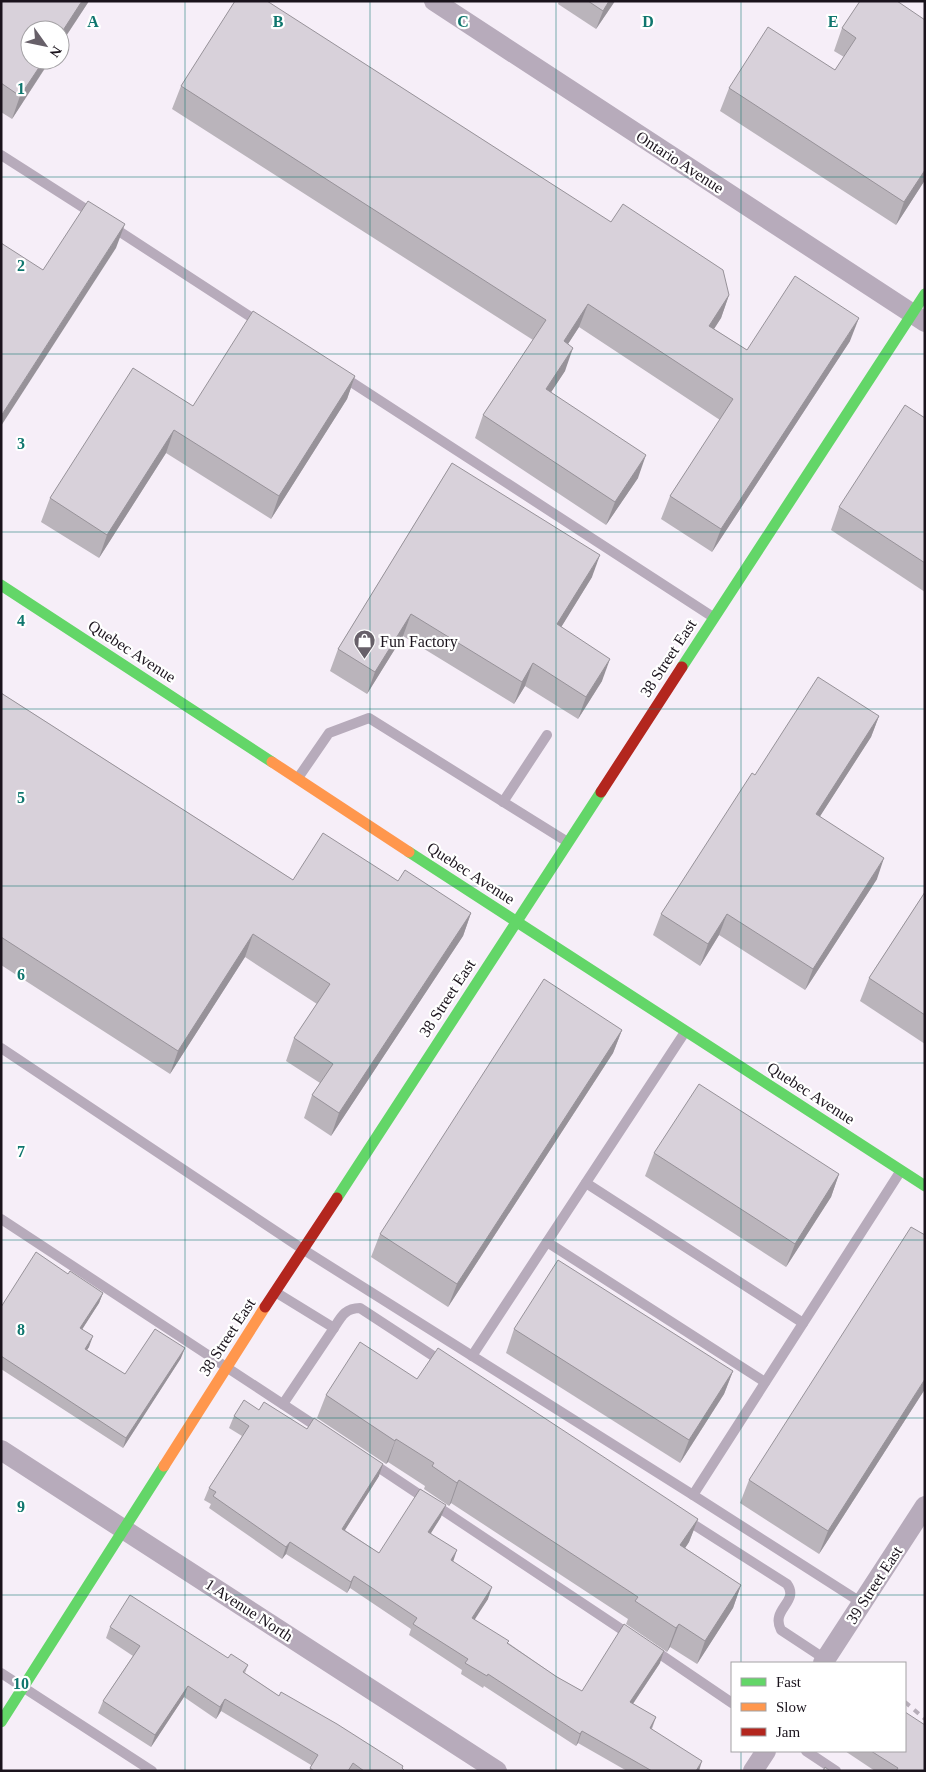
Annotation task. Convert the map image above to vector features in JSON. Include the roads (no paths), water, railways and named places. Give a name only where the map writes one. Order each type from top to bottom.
[{"type":"street","name":"Ontario Avenue","points":[[434,1],[918,318]]},
{"type":"street","name":"38 Street East","points":[[1,1722],[227,1366],[567,842],[714,618],[918,318],[925,294]]},
{"type":"street","name":"Quebec Avenue","points":[[1,585],[297,780],[925,1186]]},
{"type":"street","name":"1 Avenue North","points":[[1,1450],[497,1771]]},
{"type":"street","name":"39 Street East","points":[[824,1661],[925,1506]]},
{"type":"street","points":[[753,1771],[765,1752]]},
{"type":"lane","points":[[1,154],[270,329]]},
{"type":"lane","points":[[336,372],[714,618]]},
{"type":"lane","points":[[297,780],[329,733],[369,718],[567,842]]},
{"type":"lane","points":[[503,802],[546,735]]},
{"type":"lane","points":[[472,1356],[686,1032]]},
{"type":"lane","points":[[1,1048],[304,1250],[694,1494],[862,1603]]},
{"type":"lane","points":[[694,1494],[901,1170]]},
{"type":"lane","points":[[586,1183],[803,1323]]},
{"type":"lane","points":[[1,1219],[333,1437]]},
{"type":"lane","points":[[548,1242],[765,1382]]},
{"type":"lane","points":[[276,1293],[334,1328]]},
{"type":"lane","points":[[283,1404],[345,1312],[351,1308],[360,1308],[452,1368]]},
{"type":"lane","points":[[366,1460],[731,1702]]},
{"type":"lane","points":[[678,1514],[787,1584],[791,1590],[791,1596],[777,1618],[777,1623],[781,1630],[824,1661]]},
{"type":"lane","points":[[1,1673],[152,1771]]},
{"type":"lane","points":[[808,1752],[836,1771]]},
{"type":"railway","points":[[906,1703],[925,1719]]},
{"type":"place","name":"Fun Factory","points":[[364,660]]}]
